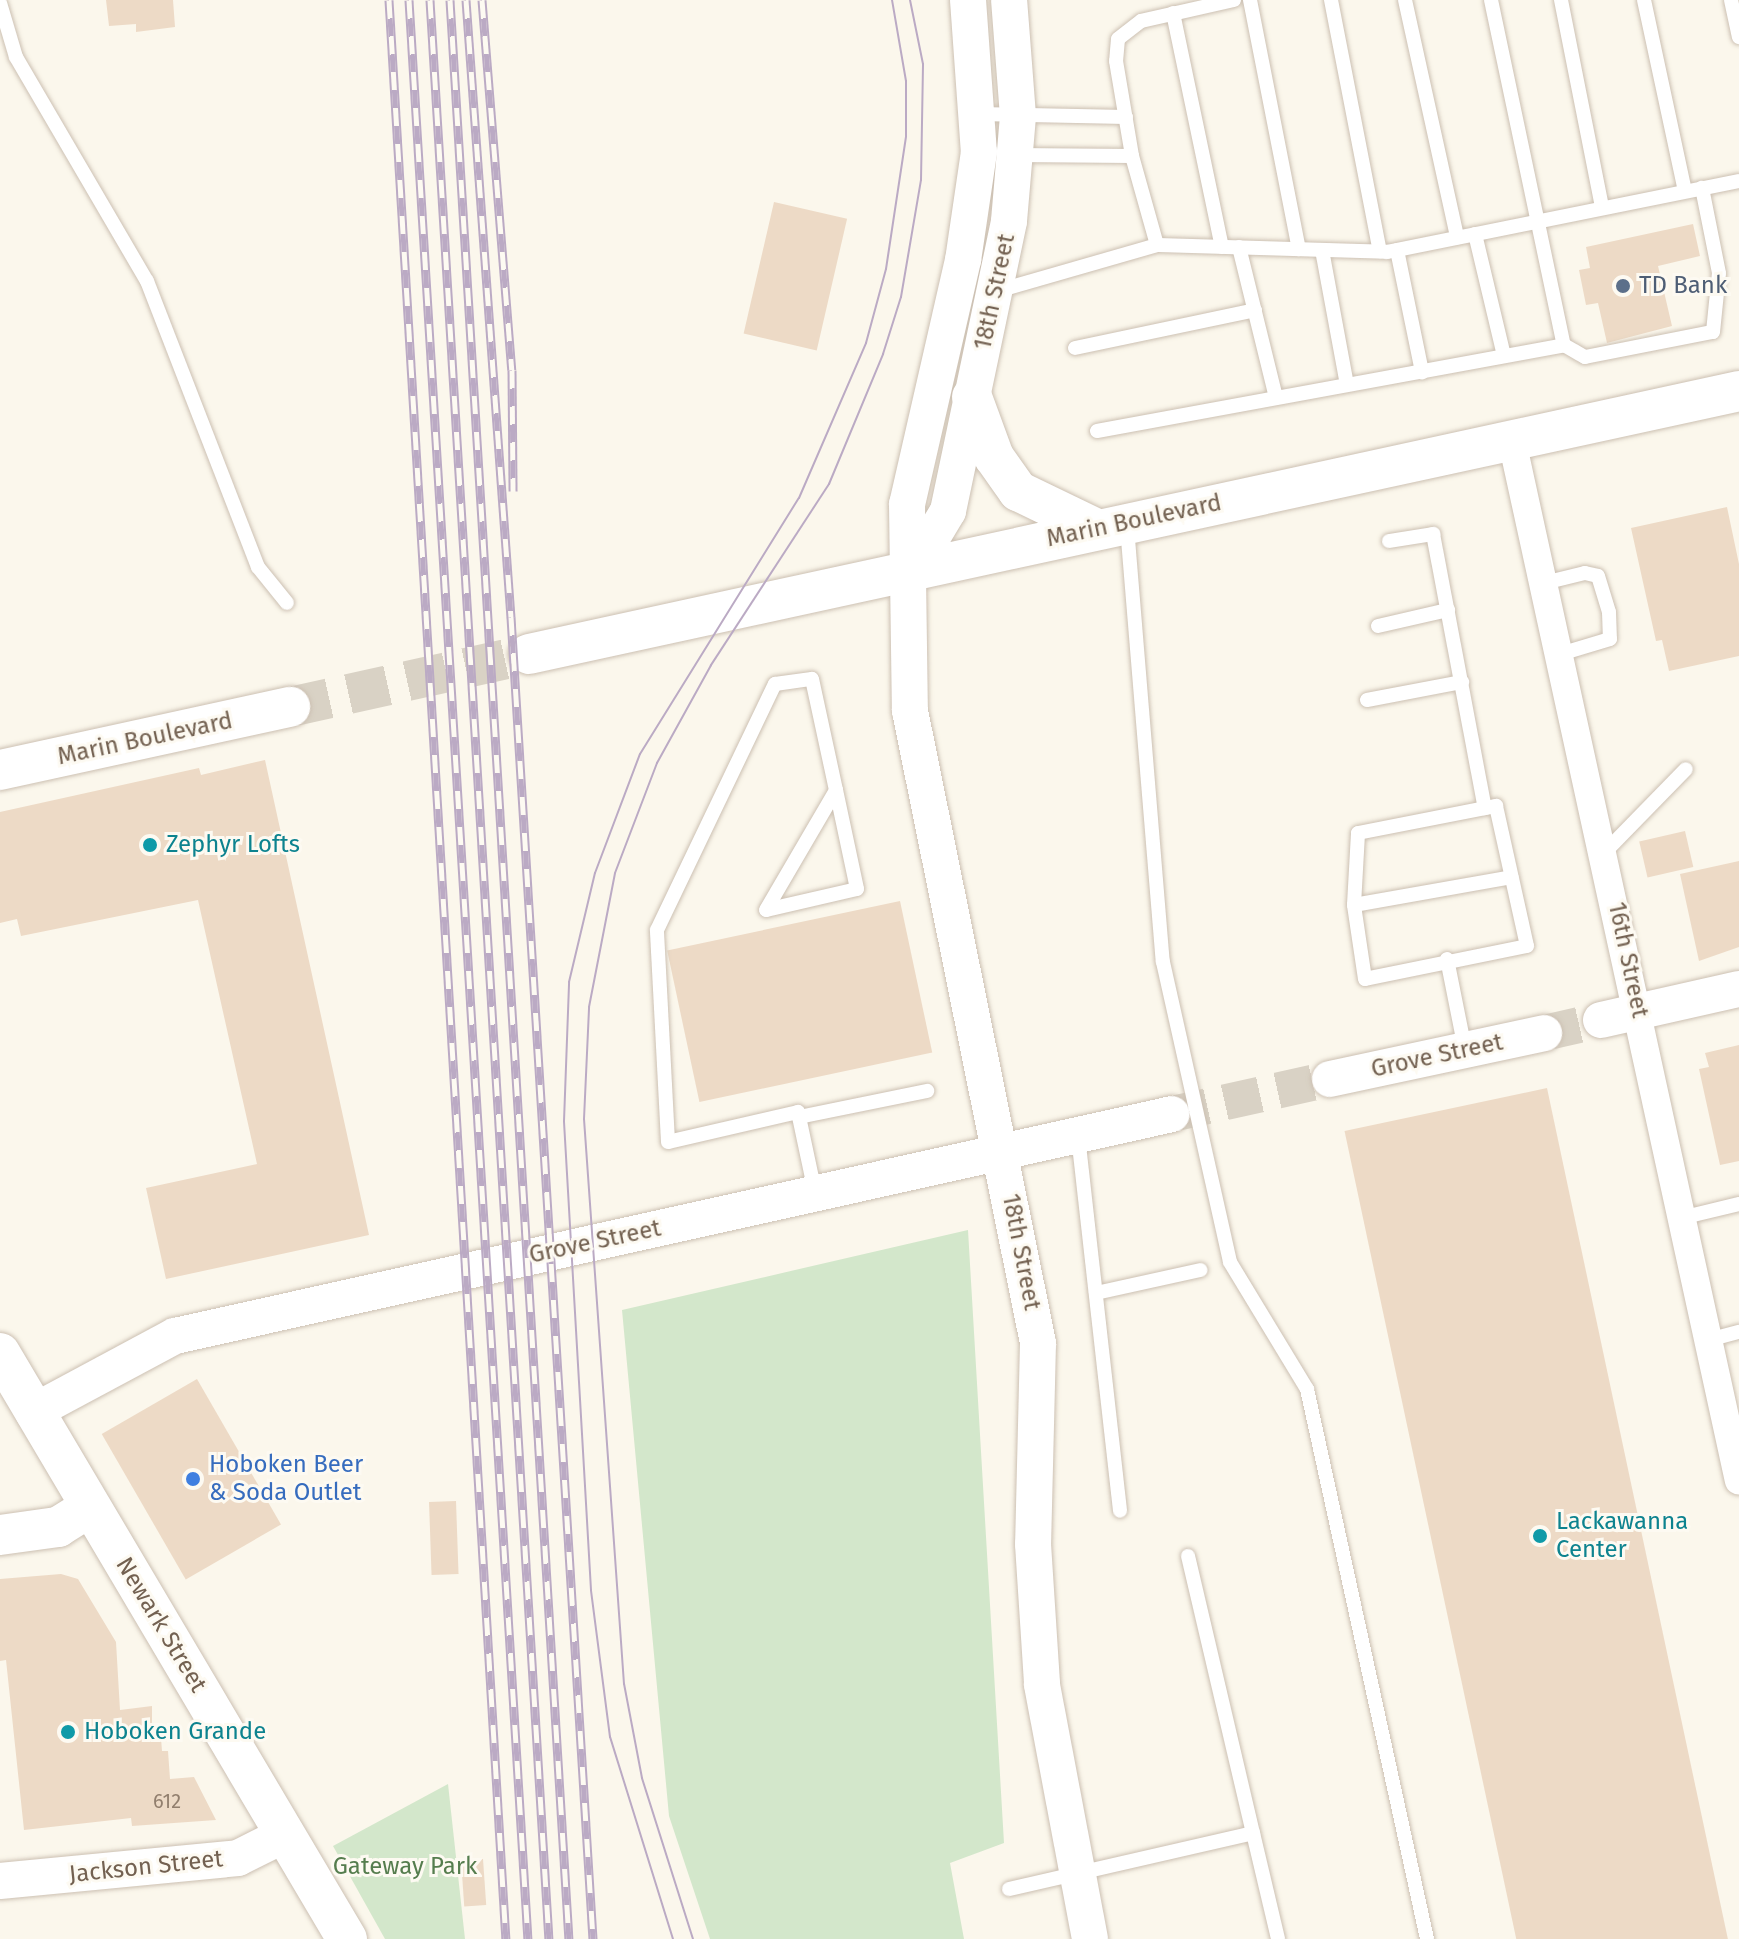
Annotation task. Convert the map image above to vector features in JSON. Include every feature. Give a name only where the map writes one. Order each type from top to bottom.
[{"type":"main road","name":"Marin Boulevard","points":[[529,654],[1739,391]]},
{"type":"main road","points":[[972,397],[994,457],[1018,491],[1112,526]]},
{"type":"main road","name":"Marin Boulevard","points":[[0,770],[290,707]]},
{"type":"main road","name":"Newark Street","points":[[0,1353],[347,1939]]},
{"type":"main road","points":[[0,1535],[58,1527],[90,1507]]},
{"type":"street","name":"18th Street","points":[[968,0],[979,114],[979,152],[963,260],[907,504],[912,571],[914,742],[1038,1343],[1033,1544],[1041,1670],[1075,1871],[1090,1939]]},
{"type":"street","name":"18th Street","points":[[912,571],[948,511],[996,291],[1016,155],[1018,116],[1009,0]]},
{"type":"street","name":"16th Street","points":[[1512,441],[1685,1217],[1725,1336],[1739,1481]]},
{"type":"street","points":[[1601,1020],[1739,989]]},
{"type":"street","name":"Grove Street","points":[[1330,1079],[1544,1033]]},
{"type":"street","name":"Grove Street","points":[[33,1412],[175,1336],[816,1196],[1172,1114]]},
{"type":"street","name":"Jackson Street","points":[[0,1881],[238,1858],[286,1834]]},
{"type":"lane","points":[[1157,245],[1132,156],[1118,39],[1131,24],[1234,0]]},
{"type":"lane","points":[[1250,0],[1299,249]]},
{"type":"lane","points":[[1331,0],[1380,251]]},
{"type":"lane","points":[[1405,0],[1457,237]]},
{"type":"lane","points":[[1491,0],[1564,345]]},
{"type":"lane","points":[[1561,0],[1602,208]]},
{"type":"lane","points":[[1644,0],[1685,191]]},
{"type":"lane","points":[[1731,0],[1739,37]]},
{"type":"lane","points":[[0,3],[16,57],[147,281],[258,567],[287,603]]},
{"type":"lane","points":[[1173,13],[1222,247]]},
{"type":"lane","points":[[979,114],[1126,117]]},
{"type":"lane","points":[[979,152],[1132,156]]},
{"type":"lane","points":[[996,291],[1157,245],[1397,250],[1739,181]]},
{"type":"lane","points":[[1097,431],[1564,345],[1585,357],[1713,332],[1719,273],[1702,188]]},
{"type":"lane","points":[[1475,234],[1504,356]]},
{"type":"lane","points":[[1239,247],[1276,398]]},
{"type":"lane","points":[[1322,250],[1347,385]]},
{"type":"lane","points":[[1397,250],[1422,372]]},
{"type":"lane","points":[[1075,348],[1255,310]]},
{"type":"lane","points":[[1112,526],[1163,962],[1230,1262],[1307,1389],[1427,1939]]},
{"type":"lane","points":[[1389,541],[1433,534],[1485,808]]},
{"type":"lane","points":[[1544,583],[1585,573],[1598,576],[1609,612],[1610,639],[1560,654]]},
{"type":"lane","points":[[1378,626],[1448,610]]},
{"type":"lane","points":[[836,790],[766,910],[857,889],[836,790],[812,679],[775,684],[657,930],[668,1142],[927,1091]]},
{"type":"lane","points":[[1367,700],[1462,682]]},
{"type":"lane","points":[[1604,853],[1686,769]]},
{"type":"lane","points":[[1496,806],[1512,877],[1527,946],[1447,959],[1365,979],[1354,905],[1358,833],[1496,806]]},
{"type":"lane","points":[[1354,905],[1512,877]]},
{"type":"lane","points":[[1447,959],[1465,1049]]},
{"type":"lane","points":[[799,1117],[816,1196]]},
{"type":"lane","points":[[1078,1135],[1120,1511]]},
{"type":"lane","points":[[1685,1217],[1739,1204]]},
{"type":"lane","points":[[1096,1293],[1201,1270]]},
{"type":"lane","points":[[1188,1556],[1278,1939]]},
{"type":"lane","points":[[1009,1889],[1075,1871],[1253,1833]]},
{"type":"green space","points":[[968,1230],[1004,1843],[950,1863],[964,1939],[710,1939],[669,1816],[622,1310]]},
{"type":"green space","name":"Gateway Park","points":[[448,1784],[465,1939],[385,1939],[333,1846]]},
{"type":"building","points":[[106,0],[173,0],[175,27],[136,32],[136,24],[109,26]]},
{"type":"building","points":[[774,202],[847,219],[817,350],[744,334]]},
{"type":"building","name":"TD Bank","points":[[1693,224],[1700,256],[1658,266],[1672,326],[1607,343],[1598,303],[1586,305],[1579,270],[1590,268],[1586,247]]},
{"type":"building","points":[[1727,507],[1739,564],[1739,656],[1669,671],[1662,640],[1656,641],[1631,528]]},
{"type":"building","points":[[265,760],[369,1235],[166,1279],[146,1188],[257,1164],[198,900],[21,936],[17,919],[0,923],[0,812],[199,768],[201,775]]},
{"type":"building","points":[[1685,831],[1693,867],[1648,878],[1639,842]]},
{"type":"building","points":[[1739,861],[1739,947],[1699,961],[1680,874]]},
{"type":"building","points":[[900,901],[932,1053],[699,1102],[667,950]]},
{"type":"building","points":[[1739,1045],[1739,1161],[1720,1165],[1699,1069],[1709,1067],[1705,1053]]},
{"type":"building","name":"Lackawanna Center","points":[[1547,1088],[1728,1939],[1516,1939],[1345,1131]]},
{"type":"building","name":"Hoboken Beer & Soda Outlet","points":[[197,1379],[281,1524],[186,1579],[102,1434]]},
{"type":"building","points":[[456,1501],[459,1574],[432,1575],[429,1502]]},
{"type":"building","points":[[61,1574],[78,1579],[116,1642],[120,1710],[152,1706],[152,1739],[161,1738],[162,1751],[168,1751],[170,1779],[194,1777],[216,1820],[132,1826],[131,1818],[24,1830],[6,1660],[0,1661],[0,1579]]},
{"type":"building","points":[[483,1859],[486,1905],[464,1906],[461,1861]]},
{"type":"tunnel","points":[[290,707],[529,654]]},
{"type":"tunnel","points":[[1544,1033],[1601,1020]]},
{"type":"tunnel","points":[[1172,1114],[1330,1079]]},
{"type":"tram line","points":[[673,1939],[610,1737],[591,1590],[564,1121],[569,982],[595,873],[640,754],[799,498],[866,343],[886,269],[906,136],[906,81],[892,0]]},
{"type":"tram line","points":[[693,1939],[642,1778],[624,1684],[584,1119],[589,1007],[615,873],[657,763],[711,665],[829,484],[883,354],[901,297],[921,180],[923,64],[910,0]]},
{"type":"railway","points":[[389,0],[506,1939]]},
{"type":"railway","points":[[409,0],[528,1939]]},
{"type":"railway","points":[[430,0],[549,1939]]},
{"type":"railway","points":[[450,0],[569,1939]]},
{"type":"railway","points":[[466,0],[511,617],[593,1939]]},
{"type":"railway","points":[[482,0],[512,370],[513,491]]},
{"type":"place","name":"TD Bank","points":[[1623,286]]},
{"type":"place","name":"Zephyr Lofts","points":[[150,845]]},
{"type":"place","name":"Hoboken Beer & Soda Outlet","points":[[193,1479]]},
{"type":"place","name":"Lackawanna Center","points":[[1540,1536]]},
{"type":"place","name":"Hoboken Grande","points":[[68,1732]]}]
